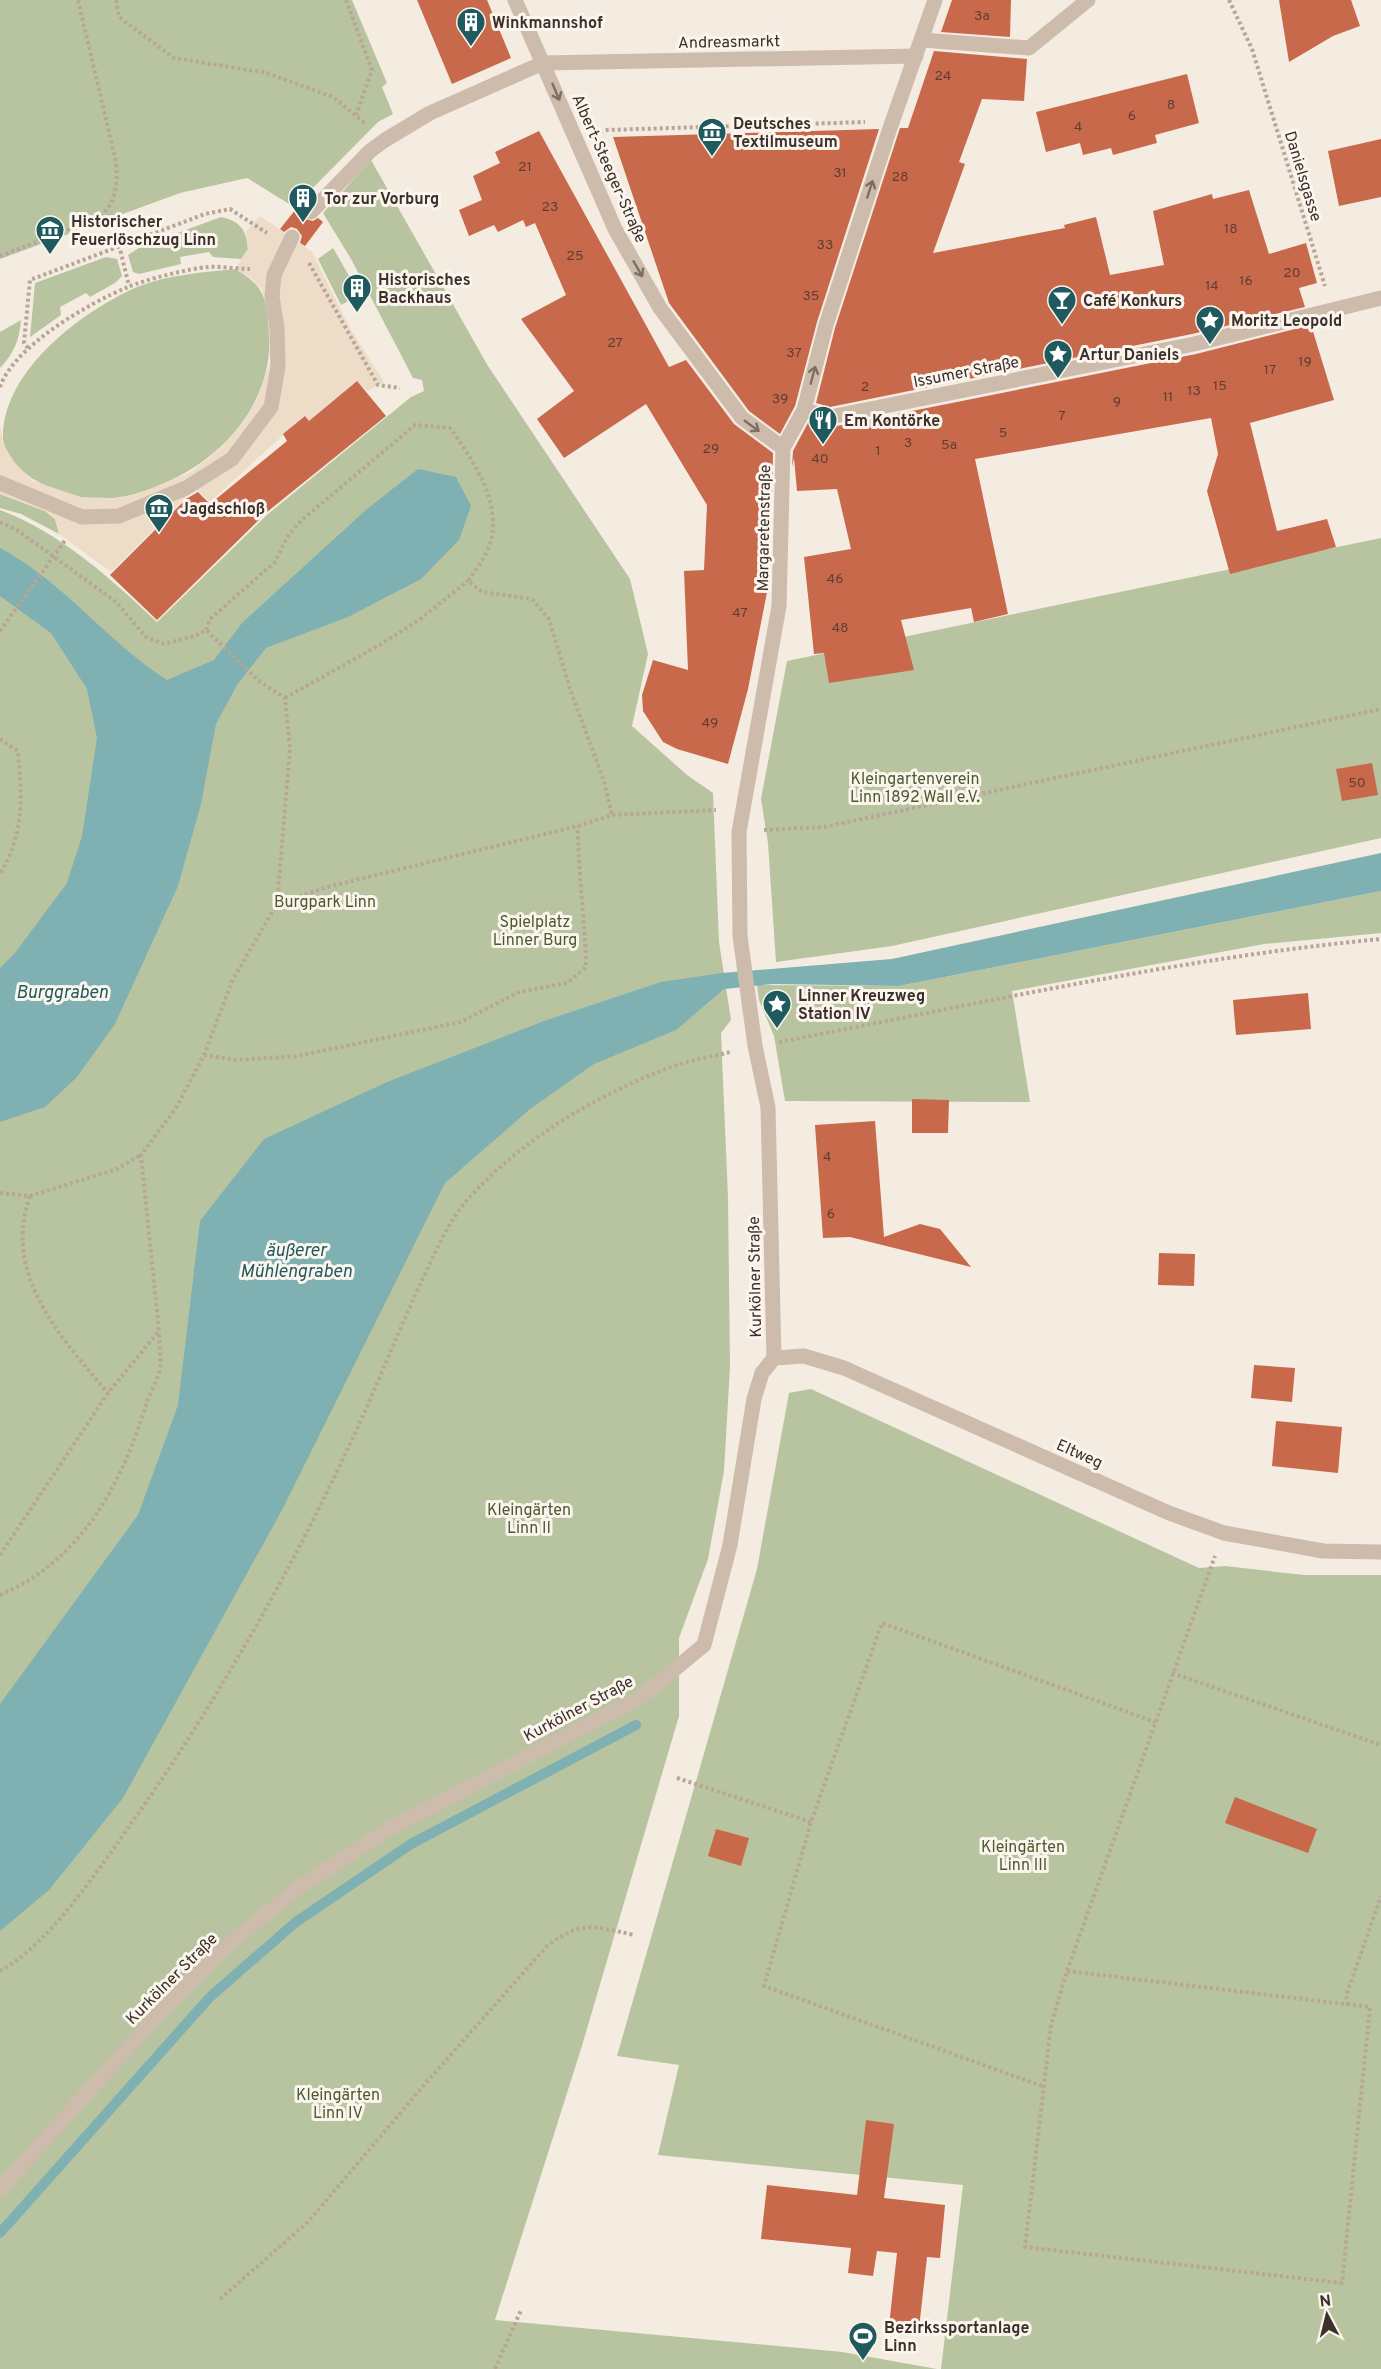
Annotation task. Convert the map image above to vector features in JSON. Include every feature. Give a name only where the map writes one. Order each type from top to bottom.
[{"type":"street","name":"Albert-Steeger-Straße","points":[[515,0],[615,229],[660,308],[742,418],[783,448]]},
{"type":"street","name":"Margaretenstraße","points":[[740,936],[739,832],[741,809],[779,606],[783,448],[804,410],[826,325],[890,128],[935,0]]},
{"type":"street","points":[[922,40],[1029,48],[1088,0]]},
{"type":"street","name":"Andreasmarkt","points":[[543,63],[916,56]]},
{"type":"street","points":[[312,210],[370,151],[385,140],[430,113],[543,63]]},
{"type":"street","points":[[0,483],[82,517],[119,516],[186,488],[232,459],[271,407],[278,367],[277,327],[272,297],[274,275],[288,242]]},
{"type":"street","name":"Issumer Straße","points":[[804,410],[830,417],[1194,344],[1381,298]]},
{"type":"street","name":"Kurkölner Straße","points":[[0,2189],[166,2006],[228,1945],[298,1888],[387,1830],[641,1697],[704,1646],[730,1545],[754,1399],[762,1373],[774,1358],[768,1107],[754,1039],[740,936]]},
{"type":"street","name":"Eltweg","points":[[774,1358],[804,1356],[844,1368],[1170,1513],[1224,1533],[1323,1551],[1381,1552]]},
{"type":"path","points":[[0,256],[95,220],[106,213],[114,199],[117,183],[116,162],[78,0]]},
{"type":"path","points":[[116,0],[119,18],[174,58],[267,73],[333,97],[385,140]]},
{"type":"path","points":[[346,0],[372,70],[356,115]]},
{"type":"path","name":"Danielsgasse","points":[[1229,0],[1252,49],[1330,310]]},
{"type":"path","points":[[577,141],[607,130],[867,122],[890,128]]},
{"type":"path","points":[[28,348],[24,343],[30,280],[205,214],[230,209],[288,242],[308,261],[378,385],[400,388]]},
{"type":"path","points":[[119,245],[129,286]]},
{"type":"path","points":[[0,387],[3,379],[28,348],[79,312],[129,286],[208,267],[255,270],[274,275]]},
{"type":"path","points":[[0,522],[17,530],[116,602],[146,637],[164,644],[195,636],[206,630],[210,619],[275,562],[287,537],[303,519],[415,425],[450,428],[484,482],[492,518],[490,544],[468,581],[420,619],[383,643],[285,698]]},
{"type":"path","points":[[0,631],[66,539]]},
{"type":"path","points":[[468,581],[482,592],[532,599],[549,619],[570,689],[604,781],[612,815]]},
{"type":"path","points":[[206,630],[259,681],[285,698]]},
{"type":"path","points":[[0,1194],[30,1196],[117,1169],[141,1155],[176,1108],[204,1055],[232,979],[277,904],[290,749],[285,698]]},
{"type":"path","points":[[739,832],[824,827],[1381,709]]},
{"type":"path","points":[[0,739],[18,751],[23,802],[13,852],[0,874]]},
{"type":"path","points":[[277,904],[331,886],[578,826],[612,815],[741,809]]},
{"type":"path","points":[[204,1055],[237,1060],[297,1056],[461,1022],[519,992],[567,983],[586,967],[585,920],[578,864],[578,826]]},
{"type":"path","points":[[0,1971],[19,1959],[56,1921],[103,1863],[219,1690],[329,1489],[440,1243],[466,1201],[500,1167],[544,1131],[615,1093],[673,1066],[754,1039],[1126,975],[1329,944],[1381,939]]},
{"type":"path","points":[[0,1595],[18,1588],[57,1560],[86,1527],[113,1488],[135,1443],[160,1369],[159,1331],[141,1155]]},
{"type":"path","points":[[30,1196],[24,1213],[21,1243],[32,1288],[67,1345],[108,1393]]},
{"type":"path","points":[[0,1555],[108,1393],[159,1331]]},
{"type":"path","points":[[1067,1971],[1370,2007],[1342,2283],[1025,2247],[1042,2086],[1051,2025],[1067,1971],[1224,1533]]},
{"type":"path","points":[[1042,2086],[764,1986],[811,1822],[882,1623],[1155,1722]]},
{"type":"path","points":[[1172,1673],[1381,1745]]},
{"type":"path","points":[[677,1778],[811,1822]]},
{"type":"path","points":[[1348,2005],[1346,1996],[1381,1896]]},
{"type":"path","points":[[220,2299],[308,2222],[424,2085],[547,1946],[569,1930],[591,1926],[634,1935]]},
{"type":"path","points":[[495,2369],[521,2310]]},
{"type":"green space","points":[[0,0],[352,0],[387,83],[382,87],[393,114],[378,122],[294,207],[247,178],[180,193],[0,259]]},
{"type":"green space","points":[[371,160],[488,366],[630,579],[648,654],[632,726],[687,775],[713,793],[719,942],[731,1020],[721,1033],[728,1198],[730,1367],[724,1471],[708,1559],[679,1638],[679,1716],[581,2049],[495,2320],[842,2352],[937,2369],[0,2369],[0,510],[44,531],[84,558],[157,622],[268,514],[411,397],[424,391],[422,380],[413,378],[351,259],[323,213]]},
{"type":"green space","points":[[221,217],[238,224],[244,231],[248,249],[241,259],[213,257],[209,252],[180,257],[181,264],[139,274],[133,272],[128,255],[142,246]]},
{"type":"green space","points":[[333,248],[360,295],[341,305],[318,259]]},
{"type":"green space","points":[[106,257],[117,259],[122,276],[115,283],[90,297],[86,293],[60,307],[61,315],[30,337],[35,283]]},
{"type":"green space","points":[[235,269],[252,280],[264,299],[269,327],[269,354],[264,380],[254,404],[240,426],[222,445],[202,462],[179,476],[136,494],[116,498],[95,499],[75,496],[41,484],[22,471],[8,453],[3,441],[6,415],[15,391],[30,368],[49,346],[93,311],[137,287],[173,277]]},
{"type":"green space","points":[[21,320],[15,346],[0,368],[0,332]]},
{"type":"green space","points":[[0,494],[45,511],[55,519],[59,534],[21,514],[0,508]]},
{"type":"green space","name":"Kleingartenverein Linn 1892 Wall e.V.","points":[[1381,538],[1381,838],[892,946],[776,962],[768,843],[761,799],[787,661]]},
{"type":"green space","points":[[1381,891],[1381,933],[1264,944],[1012,991],[1030,1102],[785,1101],[774,1036],[759,1000],[757,985],[899,986]]},
{"type":"green space","name":"Kleingärten Linn III","points":[[811,1389],[1199,1568],[1225,1566],[1304,1575],[1381,1575],[1381,2369],[941,2369],[963,2185],[658,2155],[679,2065],[617,2056],[757,1569],[789,1393]]},
{"type":"shaded area","points":[[260,216],[312,252],[350,328],[384,382],[368,391],[356,381],[309,421],[304,416],[210,502],[195,488],[111,572],[59,534],[55,518],[45,511],[0,494],[0,427],[5,447],[14,462],[33,481],[81,497],[112,498],[136,495],[191,472],[221,448],[243,423],[257,399],[270,363],[268,316],[262,289],[251,278],[235,269],[248,249],[246,232]]},
{"type":"water","name":"Burggraben","points":[[418,469],[456,477],[471,506],[459,540],[421,579],[348,617],[266,648],[237,685],[216,724],[201,804],[178,886],[115,1024],[77,1077],[45,1107],[0,1122],[0,968],[15,953],[67,883],[82,836],[97,738],[87,689],[51,633],[0,596],[0,548],[44,577],[124,648],[167,680],[214,660],[242,623],[367,509]]},
{"type":"water","name":"äußerer Mühlengraben","points":[[1381,853],[1381,891],[899,986],[773,984],[724,989],[676,1030],[594,1064],[530,1109],[445,1183],[282,1510],[123,1798],[49,1890],[0,1931],[0,1704],[138,1515],[178,1405],[200,1221],[264,1139],[387,1082],[544,1021],[661,982],[722,973],[892,959]]},
{"type":"building","name":"Winkmannshof","points":[[417,0],[487,0],[511,58],[452,84]]},
{"type":"building","points":[[952,0],[1011,0],[1010,37],[941,32]]},
{"type":"building","points":[[1279,0],[1351,0],[1360,26],[1333,36],[1289,62]]},
{"type":"building","points":[[934,51],[1027,59],[1024,101],[982,99],[959,162],[965,164],[933,253],[1065,228],[1064,225],[1096,217],[1110,275],[1164,265],[1153,211],[1212,194],[1213,199],[1249,190],[1269,254],[1306,243],[1317,283],[1299,288],[1305,307],[1192,334],[830,407],[816,403],[835,328],[900,128],[908,128]]},
{"type":"building","points":[[1187,74],[1199,123],[1155,135],[1157,143],[1113,155],[1111,148],[1083,155],[1080,143],[1046,152],[1036,112]]},
{"type":"building","points":[[879,129],[817,322],[795,406],[780,434],[749,411],[669,303],[613,137]]},
{"type":"building","points":[[539,131],[669,367],[686,360],[734,424],[773,453],[772,493],[762,493],[761,564],[770,562],[770,577],[748,689],[728,764],[677,749],[663,742],[643,711],[642,695],[653,660],[688,670],[684,571],[704,570],[707,505],[646,404],[564,458],[537,419],[574,391],[521,319],[566,295],[535,223],[526,227],[523,220],[498,232],[494,225],[469,236],[459,210],[482,200],[473,176],[500,163],[495,152]]},
{"type":"building","points":[[1381,139],[1381,197],[1339,206],[1328,151]]},
{"type":"building","name":"Tor zur Vorburg","points":[[300,204],[303,206],[302,214],[305,219],[313,221],[318,218],[323,222],[305,246],[300,243],[302,236],[297,229],[291,227],[284,232],[280,229]]},
{"type":"building","points":[[1311,325],[1334,400],[1250,423],[1277,531],[1327,519],[1336,547],[1230,574],[1207,491],[1218,454],[1211,418],[975,459],[1008,614],[974,622],[971,608],[901,620],[914,670],[829,683],[824,653],[814,654],[804,557],[851,549],[837,489],[797,491],[794,458],[792,467],[793,451],[809,421],[832,427],[1196,354]]},
{"type":"building","points":[[357,381],[386,416],[267,512],[157,620],[110,575],[186,499],[198,492],[210,504],[287,441],[283,434],[305,416],[309,421]]},
{"type":"building","points":[[1372,763],[1378,795],[1342,801],[1336,769]]},
{"type":"building","points":[[1308,993],[1311,1029],[1236,1035],[1233,1000]]},
{"type":"building","points":[[912,1099],[949,1100],[948,1133],[912,1133]]},
{"type":"building","points":[[875,1121],[884,1237],[920,1224],[940,1229],[971,1267],[850,1237],[823,1238],[815,1125]]},
{"type":"building","points":[[1159,1253],[1195,1254],[1194,1286],[1158,1285]]},
{"type":"building","points":[[1254,1365],[1295,1368],[1292,1402],[1251,1398]]},
{"type":"building","points":[[1276,1421],[1342,1427],[1338,1473],[1272,1466]]},
{"type":"building","points":[[1235,1797],[1317,1829],[1308,1853],[1225,1823]]},
{"type":"building","points":[[716,1829],[749,1838],[741,1866],[708,1856]]},
{"type":"building","points":[[866,2120],[894,2124],[884,2198],[945,2205],[940,2258],[927,2257],[919,2328],[889,2326],[897,2253],[877,2251],[873,2276],[848,2273],[851,2248],[761,2239],[767,2185],[857,2195]]},
{"type":"waterway","points":[[0,2233],[210,1997],[296,1922],[411,1844],[636,1725]]},
{"type":"place","name":"Winkmannshof","points":[[471,48]]},
{"type":"place","name":"Deutsches Textilmuseum","points":[[712,158]]},
{"type":"place","name":"Tor zur Vorburg","points":[[303,224]]},
{"type":"place","name":"Historischer Feuerlöschzug Linn","points":[[50,256]]},
{"type":"place","name":"Historisches Backhaus","points":[[357,314]]},
{"type":"place","name":"Café Konkurs","points":[[1062,326]]},
{"type":"place","name":"Moritz Leopold","points":[[1210,346]]},
{"type":"place","name":"Artur Daniels","points":[[1058,380]]},
{"type":"place","name":"Em Kontörke","points":[[823,446]]},
{"type":"place","name":"Jagdschloß","points":[[159,534]]},
{"type":"place","name":"Linner Kreuzweg Station IV","points":[[777,1030]]},
{"type":"place","name":"Bezirkssportanlage Linn","points":[[863,2362]]},
{"type":"park label","name":"Burgpark Linn","points":[[325,901]]},
{"type":"park label","name":"Spielplatz Linner Burg","points":[[535,930]]},
{"type":"park label","name":"Kleingärten Linn II","points":[[529,1518]]},
{"type":"park label","name":"Kleingärten Linn IV","points":[[338,2103]]}]
